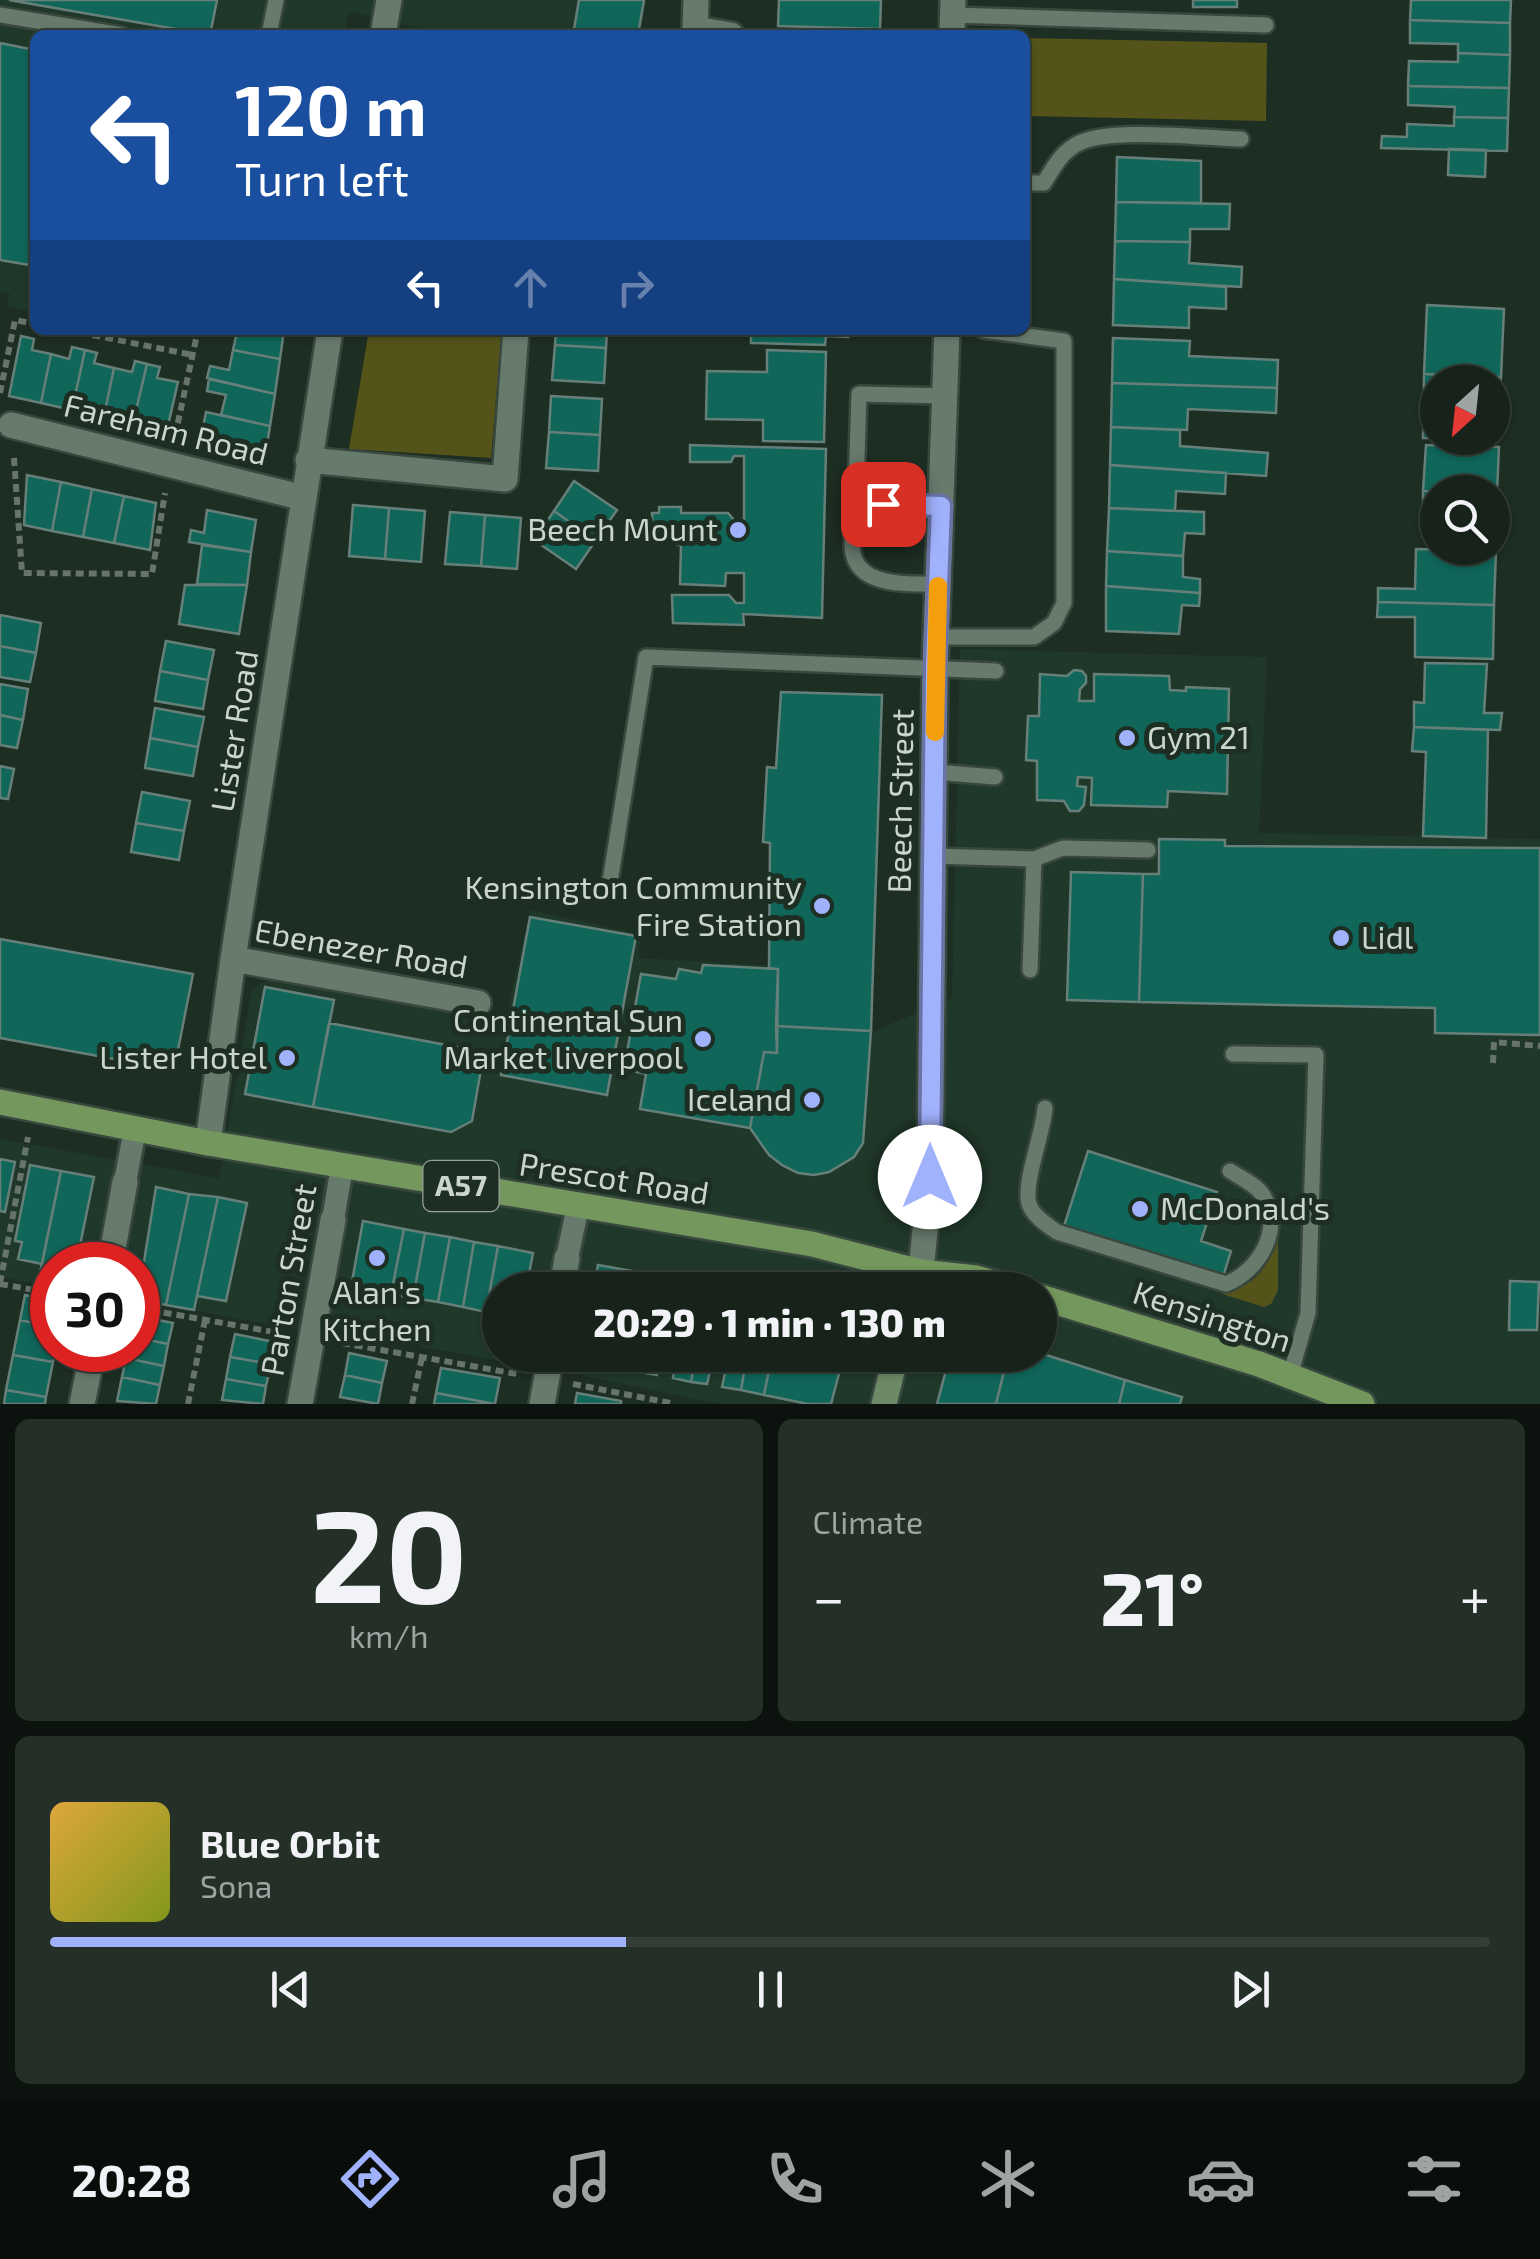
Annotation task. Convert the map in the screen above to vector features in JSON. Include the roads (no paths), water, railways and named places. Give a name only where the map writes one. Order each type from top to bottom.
[{"type":"main road","name":"Prescot Road","points":[[0,1102],[208,1143],[812,1244],[892,1272]]},
{"type":"main road","name":"Kensington","points":[[1057,1301],[1290,1376],[1362,1404]]},
{"type":"main road","points":[[884,1404],[892,1372]]},
{"type":"street","points":[[384,30],[389,0]]},
{"type":"street","points":[[696,0],[695,28],[705,30]]},
{"type":"street","name":"Lister Road","points":[[208,1143],[329,335]]},
{"type":"street","points":[[308,460],[505,479],[516,335]]},
{"type":"street","name":"Beech Street","points":[[919,1272],[930,1177],[935,668],[947,335]]},
{"type":"street","name":"Fareham Road","points":[[11,424],[304,498]]},
{"type":"street","name":"Ebenezer Road","points":[[233,960],[478,1004]]},
{"type":"street","points":[[114,1242],[135,1129]]},
{"type":"street","name":"Parton Street","points":[[300,1404],[342,1166]]},
{"type":"street","points":[[565,1272],[578,1206]]},
{"type":"street","points":[[82,1404],[89,1372]]},
{"type":"lane","points":[[270,30],[276,0]]},
{"type":"lane","points":[[0,14],[93,30]]},
{"type":"lane","points":[[952,16],[1266,24]]},
{"type":"lane","points":[[1030,183],[1044,183],[1065,152],[1080,142],[1106,136],[1241,139]]},
{"type":"lane","points":[[937,637],[1034,637],[1054,623],[1064,603],[1064,341],[1020,335]]},
{"type":"lane","points":[[938,584],[896,584],[872,578],[856,563],[851,543],[859,394],[946,396]]},
{"type":"lane","points":[[855,520],[866,508],[883,504],[941,506]]},
{"type":"lane","points":[[609,888],[646,657],[996,671]]},
{"type":"lane","points":[[935,772],[996,777]]},
{"type":"lane","points":[[934,856],[1034,859],[1063,848],[1148,850]]},
{"type":"lane","points":[[1030,970],[1034,859]]},
{"type":"lane","points":[[1233,1054],[1316,1056],[1308,1313],[1290,1376]]},
{"type":"lane","points":[[1045,1108],[1028,1186],[1029,1205],[1039,1219],[1057,1232],[1226,1284],[1244,1277],[1256,1264],[1272,1222],[1259,1190],[1230,1170]]},
{"type":"place","name":"Beech Mount","points":[[738,530]]},
{"type":"place","name":"Gym 21","points":[[1127,738]]},
{"type":"place","name":"Kensington Community Fire Station","points":[[822,906]]},
{"type":"place","name":"Lidl","points":[[1341,938]]},
{"type":"place","name":"Continental Sun Market liverpool","points":[[703,1039]]},
{"type":"place","name":"Lister Hotel","points":[[287,1058]]},
{"type":"place","name":"Iceland","points":[[812,1100]]},
{"type":"place","name":"McDonald's","points":[[1140,1209]]},
{"type":"place","name":"Alan's Kitchen","points":[[377,1258]]}]
